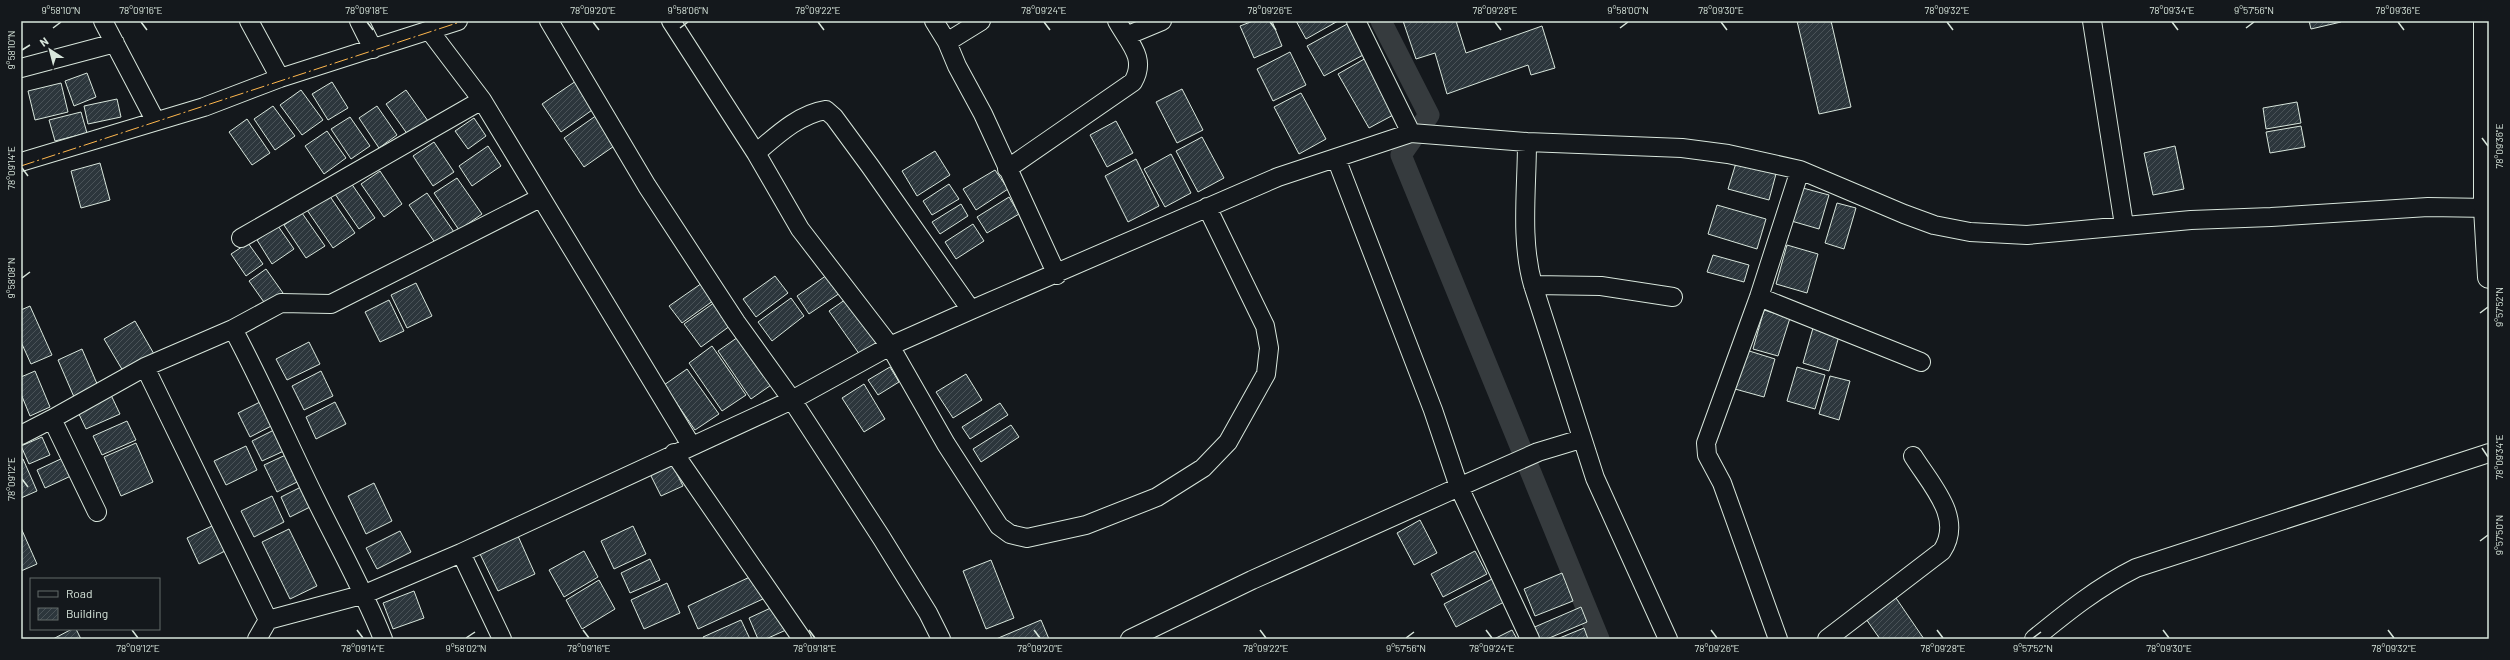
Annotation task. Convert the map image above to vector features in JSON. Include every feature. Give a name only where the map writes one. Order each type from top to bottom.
[{"type":"main road","points":[[2485,21],[2489,277]]},
{"type":"street","points":[[103,21],[155,120]]},
{"type":"street","points":[[249,21],[280,78]]},
{"type":"street","points":[[360,21],[373,49]]},
{"type":"street","points":[[21,162],[204,106],[280,78],[458,21]]},
{"type":"street","points":[[549,21],[647,186],[736,322],[792,400],[928,613],[941,639]]},
{"type":"street","points":[[671,21],[756,153],[800,229],[890,346],[946,444],[999,526],[1010,534],[1027,538],[1086,525],[1157,497],[1203,468],[1228,442],[1266,374],[1269,348],[1265,326],[1207,207]]},
{"type":"street","points":[[934,21],[947,42],[1057,275]]},
{"type":"street","points":[[947,42],[981,21]]},
{"type":"street","points":[[1007,169],[1133,82],[1139,72],[1139,59],[1121,29],[1162,21]]},
{"type":"street","points":[[1356,21],[1416,133]]},
{"type":"street","points":[[2092,21],[2124,225]]},
{"type":"street","points":[[429,30],[482,100],[691,445]]},
{"type":"street","points":[[21,68],[115,43]]},
{"type":"street","points":[[241,238],[482,100]]},
{"type":"street","points":[[756,153],[776,135],[812,112],[826,110],[834,117],[870,166],[971,310]]},
{"type":"street","points":[[257,639],[268,620],[365,594],[462,553],[691,445],[792,400],[890,346],[971,310],[1057,275],[1207,207],[1278,177],[1416,133],[1528,142],[1682,148],[1728,154],[1800,170],[1904,214],[1934,225],[1970,232],[2027,235],[2124,225],[2428,207],[2487,208]]},
{"type":"street","points":[[1528,142],[1526,245],[1528,269],[1581,439],[1595,478],[1668,639]]},
{"type":"street","points":[[1336,158],[1433,410],[1459,487],[1530,639]]},
{"type":"street","points":[[1778,639],[1722,483],[1707,455],[1706,443],[1759,297],[1800,170]]},
{"type":"street","points":[[21,435],[145,368],[233,329],[281,303],[331,304],[540,198]]},
{"type":"street","points":[[1533,285],[1601,286],[1673,297]]},
{"type":"street","points":[[1759,297],[1922,362]]},
{"type":"street","points":[[233,329],[261,382],[316,500],[365,594],[383,639]]},
{"type":"street","points":[[145,368],[268,620]]},
{"type":"street","points":[[52,419],[97,512]]},
{"type":"street","points":[[1130,639],[1252,580],[1459,487],[1511,466],[1538,452],[1581,439]]},
{"type":"street","points":[[674,453],[802,639]]},
{"type":"street","points":[[2034,639],[2081,600],[2107,582],[2136,568],[2489,453]]},
{"type":"street","points":[[1827,639],[1942,551],[1950,540],[1951,524],[1946,508],[1913,456]]},
{"type":"street","points":[[462,553],[502,639]]},
{"type":"building","points":[[1253,21],[1272,21],[1282,46],[1254,58],[1240,26]]},
{"type":"building","points":[[1296,21],[1338,21],[1306,39]]},
{"type":"building","points":[[1403,21],[1456,21],[1466,53],[1542,26],[1555,68],[1531,75],[1528,65],[1447,94],[1435,53],[1416,59]]},
{"type":"building","points":[[1797,21],[1831,21],[1851,107],[1819,114]]},
{"type":"building","points":[[2309,21],[2341,21],[2341,22],[2311,29]]},
{"type":"building","points":[[1349,23],[1365,54],[1324,76],[1307,46]]},
{"type":"building","points":[[1290,52],[1306,85],[1273,101],[1257,69]]},
{"type":"building","points":[[1366,58],[1397,113],[1369,128],[1338,74]]},
{"type":"building","points":[[87,73],[96,97],[74,106],[65,81]]},
{"type":"building","points":[[576,81],[595,108],[561,132],[542,104]]},
{"type":"building","points":[[332,82],[348,108],[328,120],[312,94]]},
{"type":"building","points":[[61,83],[68,112],[35,120],[28,91]]},
{"type":"building","points":[[1182,89],[1203,130],[1177,143],[1156,102]]},
{"type":"building","points":[[301,90],[323,120],[302,135],[280,105]]},
{"type":"building","points":[[406,90],[428,121],[408,135],[386,104]]},
{"type":"building","points":[[1301,93],[1326,139],[1299,154],[1274,107]]},
{"type":"building","points":[[117,99],[121,117],[88,124],[84,106]]},
{"type":"building","points":[[2297,102],[2301,123],[2266,129],[2263,108]]},
{"type":"building","points":[[273,106],[295,136],[275,150],[254,119]]},
{"type":"building","points":[[377,106],[397,135],[379,148],[359,118]]},
{"type":"building","points":[[81,112],[87,133],[55,141],[49,120]]},
{"type":"building","points":[[597,115],[617,144],[584,167],[564,138]]},
{"type":"building","points":[[350,117],[370,146],[351,159],[331,129]]},
{"type":"building","points":[[474,118],[486,136],[468,149],[455,131]]},
{"type":"building","points":[[247,119],[270,153],[252,165],[229,132]]},
{"type":"building","points":[[1116,121],[1133,153],[1107,167],[1090,135]]},
{"type":"building","points":[[2301,126],[2305,147],[2270,153],[2266,132]]},
{"type":"building","points":[[327,131],[346,158],[324,174],[305,146]]},
{"type":"building","points":[[1202,137],[1224,178],[1198,192],[1176,151]]},
{"type":"building","points":[[434,142],[454,172],[433,186],[413,156]]},
{"type":"building","points":[[488,146],[501,166],[472,186],[459,166]]},
{"type":"building","points":[[2175,146],[2184,189],[2153,195],[2144,153]]},
{"type":"building","points":[[935,151],[950,175],[917,196],[902,171]]},
{"type":"building","points":[[1171,154],[1191,193],[1165,207],[1144,169]]},
{"type":"building","points":[[1136,159],[1159,206],[1128,222],[1105,176]]},
{"type":"building","points":[[100,163],[110,200],[81,208],[71,171]]},
{"type":"building","points":[[1736,163],[1776,174],[1769,200],[1728,189]]},
{"type":"building","points":[[995,170],[1008,189],[976,210],[963,189]]},
{"type":"building","points":[[380,171],[402,204],[384,217],[361,184]]},
{"type":"building","points":[[457,178],[482,214],[459,230],[434,193]]},
{"type":"building","points":[[351,183],[375,218],[359,229],[335,194]]},
{"type":"building","points":[[949,184],[959,199],[932,215],[923,201]]},
{"type":"building","points":[[1799,187],[1829,195],[1819,229],[1788,220]]},
{"type":"building","points":[[427,193],[454,232],[436,244],[409,205]]},
{"type":"building","points":[[329,195],[355,233],[333,248],[307,210]]},
{"type":"building","points":[[1009,197],[1019,214],[987,233],[977,217]]},
{"type":"building","points":[[1837,203],[1856,208],[1844,249],[1825,243]]},
{"type":"building","points":[[961,204],[968,216],[940,234],[932,222]]},
{"type":"building","points":[[1717,205],[1766,219],[1757,249],[1708,234]]},
{"type":"building","points":[[302,213],[325,246],[306,258],[284,225]]},
{"type":"building","points":[[973,224],[984,241],[956,259],[945,242]]},
{"type":"building","points":[[278,226],[294,249],[272,264],[257,240]]},
{"type":"building","points":[[248,243],[263,264],[246,276],[231,254]]},
{"type":"building","points":[[1787,245],[1818,254],[1807,293],[1776,284]]},
{"type":"building","points":[[1713,255],[1749,265],[1744,282],[1707,272]]},
{"type":"building","points":[[266,269],[283,293],[266,305],[249,281]]},
{"type":"building","points":[[827,275],[840,293],[809,314],[797,296]]},
{"type":"building","points":[[775,276],[788,293],[756,317],[743,299]]},
{"type":"building","points":[[705,281],[717,298],[682,323],[669,306]]},
{"type":"building","points":[[416,283],[432,316],[407,328],[391,295]]},
{"type":"building","points":[[849,297],[880,341],[860,355],[829,311]]},
{"type":"building","points":[[791,298],[804,316],[772,341],[758,322]]},
{"type":"building","points":[[389,300],[404,331],[380,342],[365,312]]},
{"type":"building","points":[[718,300],[734,323],[701,347],[684,324]]},
{"type":"building","points":[[30,306],[52,355],[31,364],[21,342],[21,310]]},
{"type":"building","points":[[1764,310],[1790,318],[1778,356],[1753,349]]},
{"type":"building","points":[[135,321],[154,354],[123,371],[104,339]]},
{"type":"building","points":[[1813,328],[1839,336],[1829,371],[1803,363]]},
{"type":"building","points":[[741,335],[774,383],[751,399],[718,351]]},
{"type":"building","points":[[309,342],[320,364],[287,380],[276,359]]},
{"type":"building","points":[[712,346],[746,395],[722,411],[689,363]]},
{"type":"building","points":[[82,349],[98,386],[74,397],[58,360]]},
{"type":"building","points":[[1746,350],[1775,359],[1764,397],[1735,389]]},
{"type":"building","points":[[890,367],[899,382],[878,395],[868,380]]},
{"type":"building","points":[[1797,367],[1825,375],[1815,409],[1787,401]]},
{"type":"building","points":[[687,369],[719,414],[695,430],[664,385]]},
{"type":"building","points":[[35,371],[50,407],[30,416],[21,394],[21,377]]},
{"type":"building","points":[[321,371],[333,396],[304,410],[292,386]]},
{"type":"building","points":[[966,374],[982,400],[953,418],[936,392]]},
{"type":"building","points":[[1830,376],[1850,381],[1839,420],[1819,414]]},
{"type":"building","points":[[864,384],[885,419],[864,432],[842,398]]},
{"type":"building","points":[[111,395],[120,414],[86,429],[77,410]]},
{"type":"building","points":[[266,399],[277,423],[250,437],[238,413]]},
{"type":"building","points":[[335,402],[346,424],[316,439],[306,417]]},
{"type":"building","points":[[1000,403],[1008,415],[970,439],[962,427]]},
{"type":"building","points":[[127,421],[136,440],[102,455],[93,436]]},
{"type":"building","points":[[1011,425],[1019,437],[981,462],[973,449]]},
{"type":"building","points":[[276,429],[286,450],[262,461],[252,441]]},
{"type":"building","points":[[42,437],[50,455],[29,464],[21,446]]},
{"type":"building","points":[[136,443],[153,482],[121,496],[104,457]]},
{"type":"building","points":[[246,446],[257,470],[226,485],[214,461]]},
{"type":"building","points":[[290,453],[303,479],[277,492],[264,465]]},
{"type":"building","points":[[65,457],[73,475],[45,488],[37,470]]},
{"type":"building","points":[[21,459],[23,459],[37,491],[21,498]]},
{"type":"building","points":[[671,462],[683,486],[661,496],[649,472]]},
{"type":"building","points":[[374,483],[392,521],[366,534],[348,496]]},
{"type":"building","points":[[303,486],[312,506],[290,517],[281,497]]},
{"type":"building","points":[[272,496],[284,522],[254,537],[241,511]]},
{"type":"building","points":[[1420,520],[1437,553],[1414,565],[1397,533]]},
{"type":"building","points":[[216,524],[229,549],[199,564],[187,538]]},
{"type":"building","points":[[633,526],[646,554],[614,569],[601,541]]},
{"type":"building","points":[[21,528],[37,564],[21,571]]},
{"type":"building","points":[[289,529],[317,586],[290,599],[262,542]]},
{"type":"building","points":[[400,531],[411,552],[377,569],[366,548]]},
{"type":"building","points":[[518,536],[535,574],[498,591],[480,554]]},
{"type":"building","points":[[584,551],[598,577],[564,597],[549,570]]},
{"type":"building","points":[[1475,551],[1487,574],[1443,597],[1431,574]]},
{"type":"building","points":[[650,559],[660,580],[630,593],[621,573]]},
{"type":"building","points":[[991,560],[1014,618],[986,629],[963,571]]},
{"type":"building","points":[[1562,573],[1573,601],[1535,616],[1524,589]]},
{"type":"building","points":[[754,575],[765,598],[698,629],[688,606]]},
{"type":"building","points":[[1492,579],[1504,602],[1456,627],[1444,604]]},
{"type":"building","points":[[599,580],[615,609],[582,629],[566,600]]},
{"type":"building","points":[[667,583],[680,613],[644,629],[631,600]]},
{"type":"building","points":[[414,591],[424,618],[393,629],[383,603]]},
{"type":"building","points":[[1896,598],[1924,639],[1880,639],[1866,619]]},
{"type":"building","points":[[775,606],[786,630],[766,639],[758,639],[749,618]]},
{"type":"building","points":[[1581,607],[1587,622],[1547,639],[1534,639],[1530,629]]},
{"type":"building","points":[[741,620],[750,639],[704,639],[703,637]]},
{"type":"building","points":[[1041,620],[1049,639],[996,639]]},
{"type":"building","points":[[1584,628],[1588,639],[1557,639]]},
{"type":"building","points":[[70,630],[76,630],[81,639],[53,639]]},
{"type":"building","points":[[1512,630],[1517,639],[1494,639]]},
{"type":"waterway","points":[[1381,21],[1429,115],[1401,155],[1599,639]]},
{"type":"power","points":[[21,166],[463,21]]}]
